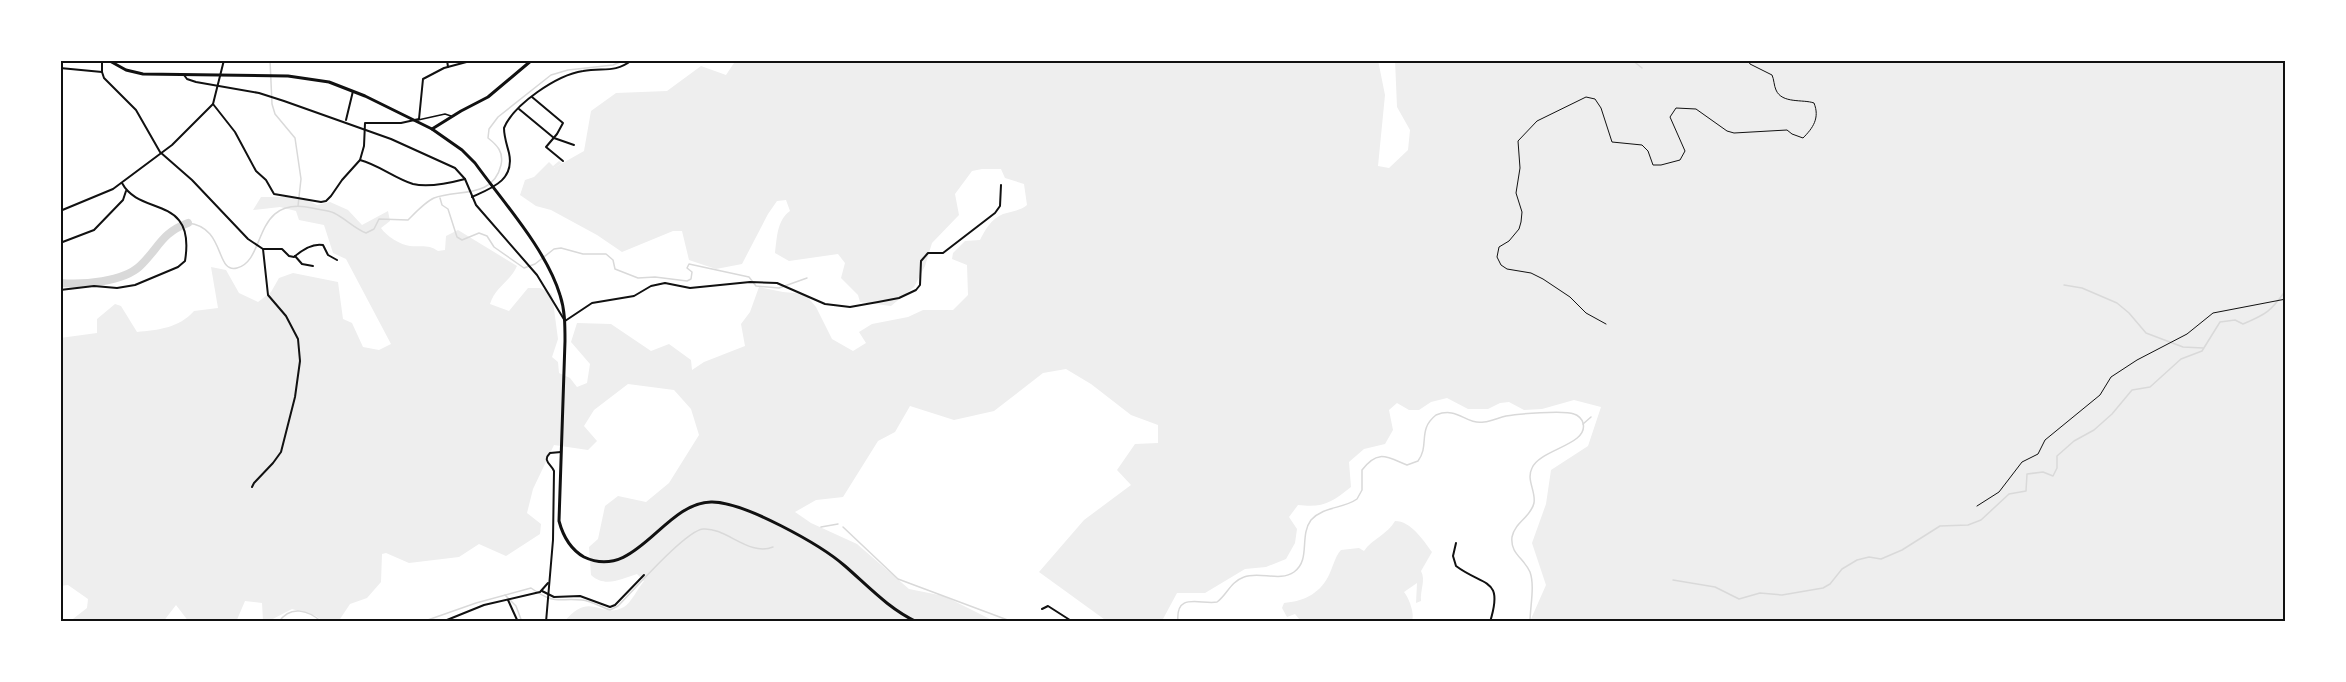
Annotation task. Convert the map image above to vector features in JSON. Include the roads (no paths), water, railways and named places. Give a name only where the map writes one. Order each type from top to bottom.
[{"type":"main road","points":[[108,60],[123,69],[140,74],[274,76],[312,79],[353,91],[432,129],[462,150],[485,177],[544,259],[561,296],[565,321],[559,521],[567,542],[583,556],[593,560],[615,561],[696,505],[708,502],[729,504],[759,516],[830,555],[890,606],[917,622]]},
{"type":"main road","points":[[432,129],[488,97],[532,60]]},
{"type":"street","points":[[102,60],[102,72],[113,88],[136,110],[162,153],[253,242],[263,249],[282,249],[289,256],[295,256],[303,249],[317,244],[323,245],[328,255],[337,260]]},
{"type":"street","points":[[60,211],[122,183],[162,153],[213,104],[224,60]]},
{"type":"street","points":[[447,60],[448,67]]},
{"type":"street","points":[[416,121],[421,117],[422,81],[448,67],[474,60]]},
{"type":"street","points":[[484,60],[510,60]]},
{"type":"street","points":[[471,196],[497,186],[506,177],[510,160],[504,128],[518,109],[545,88],[574,73],[616,69],[632,60]]},
{"type":"street","points":[[60,68],[102,72]]},
{"type":"street","points":[[184,75],[190,80],[259,93],[345,121],[452,166],[461,172],[471,196],[548,291],[565,321],[592,303],[634,296],[665,283],[690,288],[750,282],[782,284],[825,304],[850,307],[899,298],[910,294],[920,285],[921,261],[928,253],[943,253],[995,213],[1000,206],[1001,185]]},
{"type":"street","points":[[345,121],[353,91]]},
{"type":"street","points":[[532,98],[563,123],[546,147],[563,161]]},
{"type":"street","points":[[213,104],[235,132],[256,171],[266,180],[274,194],[321,202],[326,201],[360,160],[364,146],[365,123],[416,121],[445,114],[452,117]]},
{"type":"street","points":[[518,109],[554,138],[574,145]]},
{"type":"street","points":[[360,160],[373,163],[417,185],[465,179]]},
{"type":"street","points":[[60,290],[94,286],[125,287],[178,267],[186,259],[184,231],[177,218],[171,212],[126,191],[122,183]]},
{"type":"street","points":[[60,243],[94,230],[123,200],[126,191]]},
{"type":"street","points":[[252,488],[281,452],[295,397],[300,361],[298,339],[286,316],[268,295],[263,249]]},
{"type":"street","points":[[295,256],[302,264],[313,266]]},
{"type":"street","points":[[546,622],[553,540],[554,471],[547,463],[547,459],[550,453],[561,452]]},
{"type":"street","points":[[1456,543],[1453,556],[1456,566],[1483,579],[1494,591],[1496,607],[1490,622]]},
{"type":"street","points":[[541,591],[548,596],[558,598],[580,596],[610,607],[615,605],[644,575]]},
{"type":"street","points":[[442,622],[484,605],[541,591],[549,580]]},
{"type":"street","points":[[508,600],[518,622]]},
{"type":"street","points":[[1042,609],[1048,606],[1074,622]]},
{"type":"waterway","points":[[270,60],[272,104],[275,114],[295,138],[301,179],[298,206]]},
{"type":"waterway","points":[[188,223],[200,226],[209,233],[225,264],[230,268],[237,268],[246,263],[253,254],[270,219],[279,211],[293,207],[332,212],[366,233],[374,229],[379,219],[408,220],[434,198],[473,191],[491,183],[497,176],[502,156],[499,149],[488,138],[489,129],[498,117],[551,75],[568,70],[613,65],[625,60]]},
{"type":"waterway","points":[[1632,60],[1642,68]]},
{"type":"waterway","points":[[440,198],[442,205],[448,209],[457,237],[462,240],[479,233],[487,236],[494,247],[524,268],[535,264],[554,249],[561,248],[583,254],[606,254],[613,260],[615,269],[638,278],[655,277],[687,281],[691,279],[692,272],[687,268],[689,264],[749,277],[756,286],[779,288],[807,278]]},
{"type":"waterway","points":[[60,283],[91,283],[124,276],[140,266],[172,231],[188,223]]},
{"type":"waterway","points":[[2064,285],[2082,288],[2117,303],[2146,333],[2183,347],[2203,348]]},
{"type":"waterway","points":[[1673,580],[1715,587],[1739,599],[1760,593],[1782,595],[1823,588],[1830,584],[1842,569],[1857,560],[1869,557],[1881,559],[1902,550],[1940,526],[1968,525],[1981,520],[2009,494],[2026,491],[2027,474],[2043,472],[2053,476],[2057,468],[2057,456],[2074,441],[2094,430],[2112,414],[2132,390],[2150,387],[2181,359],[2202,351],[2220,322],[2235,320],[2243,324],[2258,317],[2268,311],[2286,290]]},
{"type":"waterway","points":[[1178,622],[1178,612],[1185,603],[1217,602],[1239,579],[1250,575],[1282,576],[1294,572],[1302,561],[1306,533],[1311,520],[1322,512],[1357,499],[1362,490],[1362,470],[1373,459],[1383,457],[1407,465],[1418,461],[1423,449],[1427,426],[1436,415],[1450,413],[1472,421],[1487,422],[1520,414],[1569,413],[1581,419],[1583,430],[1579,437],[1544,456],[1532,468],[1530,477],[1534,503],[1530,512],[1516,527],[1512,537],[1515,552],[1530,572],[1532,590],[1530,622]]},
{"type":"waterway","points":[[1583,424],[1591,417]]},
{"type":"waterway","points":[[821,527],[838,524]]},
{"type":"waterway","points":[[843,527],[898,579],[1013,622]]},
{"type":"waterway","points":[[422,622],[476,603],[531,588],[551,599],[585,601],[610,610],[618,606],[672,550],[695,532],[703,529],[720,532],[755,548],[773,547]]},
{"type":"waterway","points":[[505,595],[516,606],[522,622]]},
{"type":"waterway","points":[[279,622],[288,613],[294,611],[305,612],[322,622]]}]
